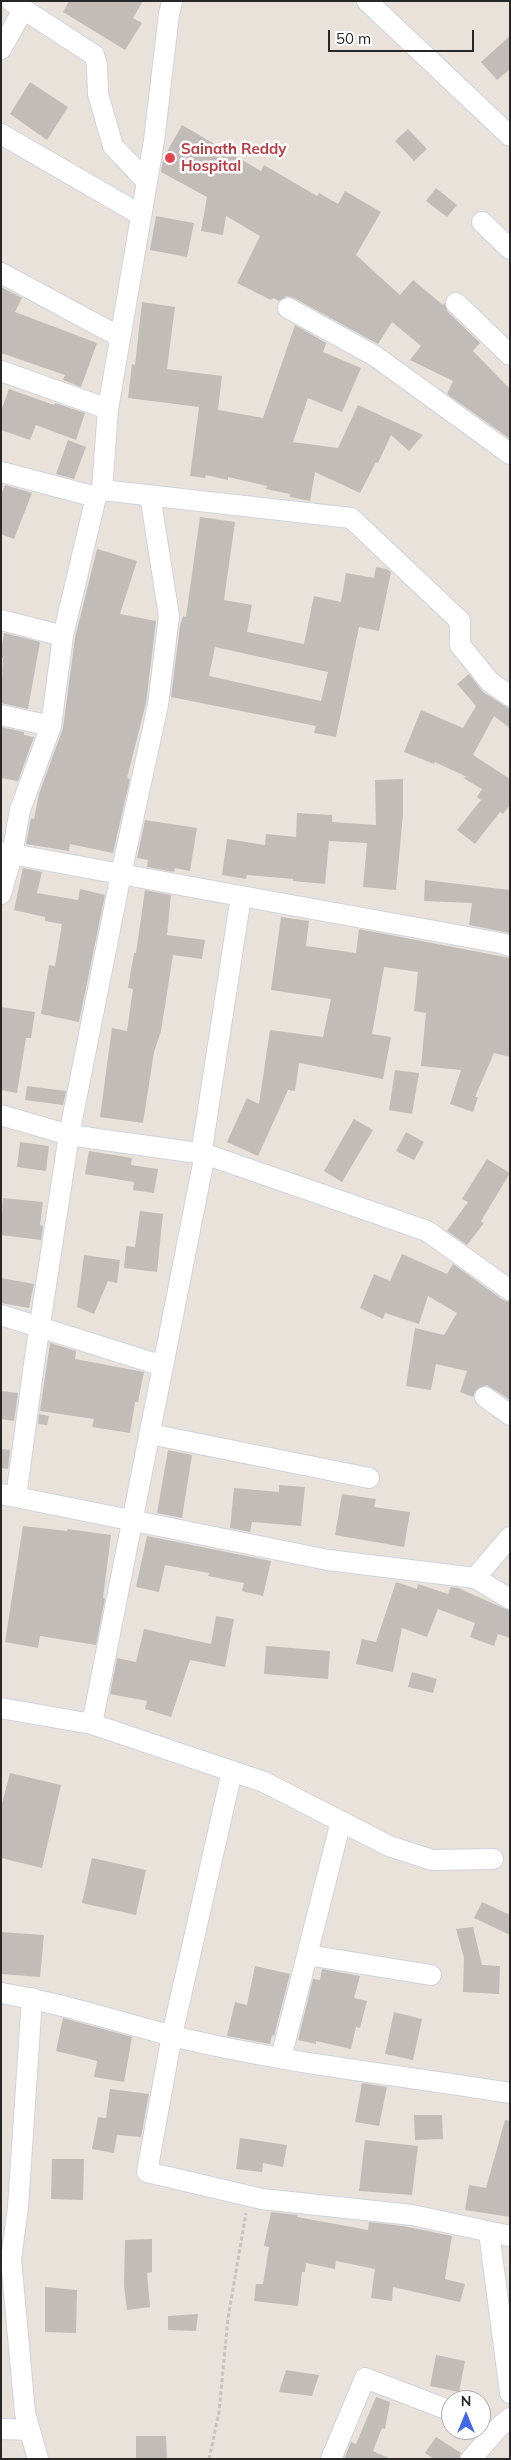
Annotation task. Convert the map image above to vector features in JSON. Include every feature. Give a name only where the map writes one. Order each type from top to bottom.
[{"type":"street","points":[[1,894],[7,853],[20,810],[51,726],[63,636],[99,493],[108,409],[154,140],[172,1]]},
{"type":"street","points":[[367,1],[510,136]]},
{"type":"street","points":[[1,49],[17,6],[94,55],[97,65],[98,94],[113,146],[147,182]]},
{"type":"street","points":[[1,134],[141,215]]},
{"type":"street","points":[[482,222],[510,249]]},
{"type":"street","points":[[1,273],[120,337]]},
{"type":"street","points":[[456,303],[510,355]]},
{"type":"street","points":[[288,308],[375,356],[510,454]]},
{"type":"street","points":[[1,371],[108,409]]},
{"type":"street","points":[[1,472],[99,493],[150,495],[351,518],[460,621],[460,645],[490,682],[510,696]]},
{"type":"street","points":[[150,495],[169,616],[158,705],[121,874],[69,1135],[40,1326],[9,1495],[328,1560],[475,1578],[510,1599]]},
{"type":"street","points":[[1,620],[63,636]]},
{"type":"street","points":[[1,715],[51,726]]},
{"type":"street","points":[[7,853],[510,946]]},
{"type":"street","points":[[92,1724],[134,1522],[205,1154],[202,1149],[241,896]]},
{"type":"street","points":[[1,1115],[69,1135],[205,1154],[426,1231],[510,1290]]},
{"type":"street","points":[[1,1315],[163,1366]]},
{"type":"street","points":[[485,1397],[510,1415]]},
{"type":"street","points":[[150,1434],[369,1478]]},
{"type":"street","points":[[475,1578],[510,1537]]},
{"type":"street","points":[[1,1708],[92,1724],[264,1782],[390,1846],[432,1860],[493,1859]]},
{"type":"street","points":[[232,1771],[172,2035],[147,2172],[249,2195],[412,2215],[510,2236]]},
{"type":"street","points":[[281,2058],[341,1821]]},
{"type":"street","points":[[307,1955],[431,1975]]},
{"type":"street","points":[[1,1993],[32,1998],[172,2035],[340,2070],[510,2094]]},
{"type":"street","points":[[32,1998],[18,2207],[11,2259],[19,2367],[25,2413],[38,2459]]},
{"type":"street","points":[[489,2232],[510,2393]]},
{"type":"street","points":[[331,2459],[365,2378],[441,2407]]},
{"type":"street","points":[[472,2459],[496,2422]]},
{"type":"street","points":[[1,2428],[30,2430]]},
{"type":"path","points":[[209,2459],[219,2412],[228,2318],[249,2195]]},
{"type":"building","points":[[69,1],[143,1],[133,18],[142,23],[125,50],[63,12]]},
{"type":"building","points":[[510,36],[510,69],[497,80],[481,62]]},
{"type":"building","points":[[30,82],[68,107],[47,140],[10,114]]},
{"type":"building","points":[[182,125],[261,171],[264,165],[317,196],[319,193],[338,204],[345,191],[381,212],[356,255],[400,295],[413,280],[443,305],[444,302],[448,312],[480,343],[473,351],[510,389],[510,439],[447,394],[453,381],[410,360],[421,346],[392,322],[378,344],[294,298],[287,296],[279,301],[273,298],[271,300],[237,283],[260,236],[226,216],[223,235],[201,231],[207,197],[161,172],[163,159]]},
{"type":"building","points":[[408,129],[427,149],[414,161],[395,141]]},
{"type":"building","points":[[436,188],[457,205],[447,217],[426,201]]},
{"type":"building","points":[[156,216],[194,223],[187,257],[150,250]]},
{"type":"building","points":[[1,287],[22,298],[15,312],[97,343],[81,387],[63,380],[65,375],[1,353]]},
{"type":"building","points":[[142,302],[175,307],[167,369],[222,376],[218,410],[263,418],[295,325],[326,343],[323,352],[361,368],[342,412],[308,398],[293,442],[338,448],[358,405],[423,435],[409,451],[391,435],[378,463],[376,462],[360,493],[315,472],[310,501],[266,489],[267,486],[228,477],[228,480],[206,475],[205,478],[190,476],[199,407],[128,398],[132,364],[135,365]]},
{"type":"building","points":[[9,389],[54,405],[55,403],[85,413],[76,440],[36,425],[30,440],[1,430],[1,411]]},
{"type":"building","points":[[68,440],[86,447],[74,479],[56,474]]},
{"type":"building","points":[[5,485],[32,493],[14,539],[1,534],[1,495]]},
{"type":"building","points":[[200,517],[235,522],[224,600],[252,605],[247,632],[304,644],[314,596],[341,602],[346,573],[374,578],[376,567],[387,569],[391,572],[379,631],[359,627],[336,737],[314,733],[316,726],[171,697],[180,626],[183,616],[186,617]],"holes":[[[215,647],[328,672],[321,701],[209,676]]]},
{"type":"building","points":[[97,549],[137,561],[120,614],[156,621],[146,703],[127,778],[130,779],[113,853],[70,844],[69,851],[26,844],[31,818],[34,819],[39,794],[63,728],[75,638]]},
{"type":"building","points":[[4,633],[40,642],[28,709],[1,703],[3,658],[1,658],[1,652]]},
{"type":"building","points":[[469,674],[483,692],[510,709],[510,728],[494,716],[473,755],[510,779],[510,805],[503,814],[500,812],[475,844],[457,830],[481,800],[477,797],[482,789],[463,778],[467,777],[435,762],[434,764],[404,752],[421,710],[463,728],[476,706],[457,684]]},
{"type":"building","points":[[1,727],[24,732],[24,735],[34,737],[18,781],[1,778]]},
{"type":"building","points":[[403,779],[403,814],[396,890],[363,887],[367,843],[329,841],[325,884],[293,881],[293,879],[247,875],[246,879],[222,875],[227,839],[265,845],[266,834],[296,837],[297,813],[332,815],[332,822],[376,825],[375,780]]},
{"type":"building","points":[[145,820],[197,828],[190,871],[175,868],[174,872],[147,867],[148,860],[137,858]]},
{"type":"building","points":[[23,868],[42,872],[37,893],[78,900],[80,889],[105,895],[79,1022],[41,1014],[49,965],[55,966],[62,924],[45,921],[45,917],[14,910]]},
{"type":"building","points":[[425,880],[510,890],[510,933],[469,925],[472,903],[424,901]]},
{"type":"building","points":[[145,890],[171,895],[167,935],[205,940],[202,959],[173,955],[161,1031],[154,1052],[143,1123],[100,1117],[112,1028],[127,1031],[133,989],[128,988],[134,953],[136,953]]},
{"type":"building","points":[[281,917],[309,921],[306,946],[356,953],[359,929],[510,958],[510,1057],[494,1053],[475,1097],[478,1097],[473,1112],[450,1104],[461,1070],[421,1066],[426,1013],[414,1011],[418,972],[384,967],[372,1034],[391,1037],[383,1079],[299,1063],[295,1091],[288,1090],[258,1156],[227,1142],[247,1098],[259,1104],[270,1030],[323,1037],[331,999],[271,990]]},
{"type":"building","points":[[1,1007],[35,1012],[31,1038],[26,1038],[17,1093],[1,1090]]},
{"type":"building","points":[[395,1070],[419,1073],[412,1114],[389,1110]]},
{"type":"building","points":[[27,1086],[66,1091],[63,1105],[25,1100]]},
{"type":"building","points":[[354,1119],[373,1130],[342,1182],[324,1171]]},
{"type":"building","points":[[406,1132],[424,1142],[414,1160],[396,1151]]},
{"type":"building","points":[[20,1142],[49,1146],[46,1171],[17,1167]]},
{"type":"building","points":[[89,1151],[132,1158],[131,1165],[158,1169],[154,1193],[133,1190],[134,1182],[85,1174]]},
{"type":"building","points":[[487,1159],[510,1173],[481,1221],[484,1223],[467,1245],[447,1231],[468,1202],[462,1199]]},
{"type":"building","points":[[3,1198],[43,1202],[40,1225],[43,1226],[41,1240],[1,1235]]},
{"type":"building","points":[[140,1211],[163,1214],[157,1272],[124,1268],[126,1246],[135,1247]]},
{"type":"building","points":[[402,1254],[447,1274],[453,1264],[503,1300],[510,1302],[510,1400],[487,1385],[476,1390],[473,1397],[460,1392],[467,1371],[436,1364],[431,1390],[406,1386],[415,1328],[444,1335],[457,1313],[428,1296],[419,1324],[385,1313],[383,1319],[360,1308],[374,1274],[390,1281]]},
{"type":"building","points":[[84,1255],[120,1260],[117,1283],[108,1281],[94,1314],[77,1307]]},
{"type":"building","points":[[1,1278],[34,1284],[29,1308],[1,1303]]},
{"type":"building","points":[[50,1343],[76,1351],[75,1359],[144,1372],[138,1402],[135,1402],[130,1433],[92,1427],[94,1419],[40,1411]]},
{"type":"building","points":[[1,1391],[18,1393],[14,1421],[1,1419]]},
{"type":"building","points":[[39,1414],[49,1416],[47,1425],[38,1424]]},
{"type":"building","points":[[1,1449],[10,1450],[8,1469],[1,1468]]},
{"type":"building","points":[[168,1450],[192,1455],[182,1518],[157,1513]]},
{"type":"building","points":[[279,1485],[305,1487],[301,1526],[252,1522],[250,1532],[230,1528],[234,1488],[279,1492]]},
{"type":"building","points":[[342,1494],[376,1499],[374,1507],[410,1512],[404,1547],[335,1535]]},
{"type":"building","points":[[23,1526],[67,1531],[68,1529],[111,1535],[103,1598],[105,1598],[96,1645],[40,1636],[38,1648],[5,1642]]},
{"type":"building","points":[[147,1536],[271,1561],[263,1596],[242,1591],[244,1583],[208,1576],[209,1573],[165,1565],[159,1592],[136,1587]]},
{"type":"building","points":[[396,1582],[417,1589],[418,1584],[448,1594],[451,1587],[458,1588],[510,1611],[510,1638],[498,1634],[494,1646],[470,1637],[475,1623],[438,1609],[427,1637],[402,1628],[393,1672],[356,1664],[362,1639],[376,1642]]},
{"type":"building","points":[[216,1616],[234,1619],[225,1667],[190,1660],[171,1717],[145,1709],[147,1701],[110,1694],[117,1658],[136,1662],[144,1629],[211,1644]]},
{"type":"building","points":[[266,1646],[330,1651],[328,1679],[264,1674]]},
{"type":"building","points":[[412,1672],[437,1679],[433,1693],[408,1687]]},
{"type":"building","points":[[10,1773],[61,1785],[42,1868],[1,1858],[1,1807]]},
{"type":"building","points":[[92,1858],[146,1870],[136,1915],[82,1903]]},
{"type":"building","points":[[482,1902],[510,1915],[510,1935],[474,1918]]},
{"type":"building","points":[[473,1927],[482,1965],[500,1966],[499,1994],[463,1992],[464,1958],[456,1929]]},
{"type":"building","points":[[1,1932],[44,1935],[40,1977],[1,1974]]},
{"type":"building","points":[[255,1966],[290,1974],[274,2036],[272,2035],[270,2044],[227,2036],[235,2002],[247,2005]]},
{"type":"building","points":[[322,1969],[360,1976],[354,1998],[367,2001],[360,2028],[356,2027],[351,2049],[316,2041],[316,2044],[298,2040],[313,1979],[320,1980]]},
{"type":"building","points":[[394,2012],[422,2019],[413,2060],[385,2054]]},
{"type":"building","points":[[63,2018],[132,2037],[124,2082],[94,2077],[97,2061],[56,2051]]},
{"type":"building","points":[[362,2083],[387,2087],[379,2126],[355,2122]]},
{"type":"building","points":[[110,2089],[149,2094],[141,2137],[117,2135],[114,2153],[92,2149],[98,2117],[106,2118]]},
{"type":"building","points":[[414,2115],[442,2115],[443,2139],[415,2140]]},
{"type":"building","points":[[505,2120],[510,2121],[510,2217],[465,2210],[469,2185],[486,2188]]},
{"type":"building","points":[[240,2138],[287,2145],[283,2167],[263,2163],[262,2172],[236,2169]]},
{"type":"building","points":[[365,2140],[418,2146],[412,2195],[359,2191]]},
{"type":"building","points":[[52,2159],[84,2159],[83,2200],[51,2199]]},
{"type":"building","points":[[271,2212],[298,2215],[297,2217],[368,2230],[369,2222],[403,2226],[452,2236],[445,2279],[465,2284],[460,2302],[393,2287],[392,2301],[371,2298],[375,2269],[336,2261],[335,2269],[306,2263],[305,2272],[302,2272],[298,2306],[254,2301],[256,2284],[263,2284],[269,2247],[264,2246]]},
{"type":"building","points":[[152,2239],[152,2272],[147,2273],[150,2307],[127,2310],[124,2285],[125,2240]]},
{"type":"building","points":[[45,2287],[77,2290],[76,2333],[45,2332]]},
{"type":"building","points":[[198,2314],[196,2331],[168,2330],[168,2316]]},
{"type":"building","points":[[436,2355],[465,2361],[459,2390],[430,2386]]},
{"type":"building","points":[[286,2370],[319,2375],[312,2396],[279,2392]]},
{"type":"building","points":[[376,2397],[390,2402],[385,2429],[382,2428],[373,2451],[391,2459],[344,2459],[351,2442],[356,2444]]},
{"type":"building","points":[[136,2436],[166,2436],[167,2459],[136,2459]]},
{"type":"building","points":[[436,2437],[461,2453],[459,2459],[434,2459],[425,2453]]},
{"type":"place","name":"Sainath Reddy Hospital","points":[[170,158]]}]
